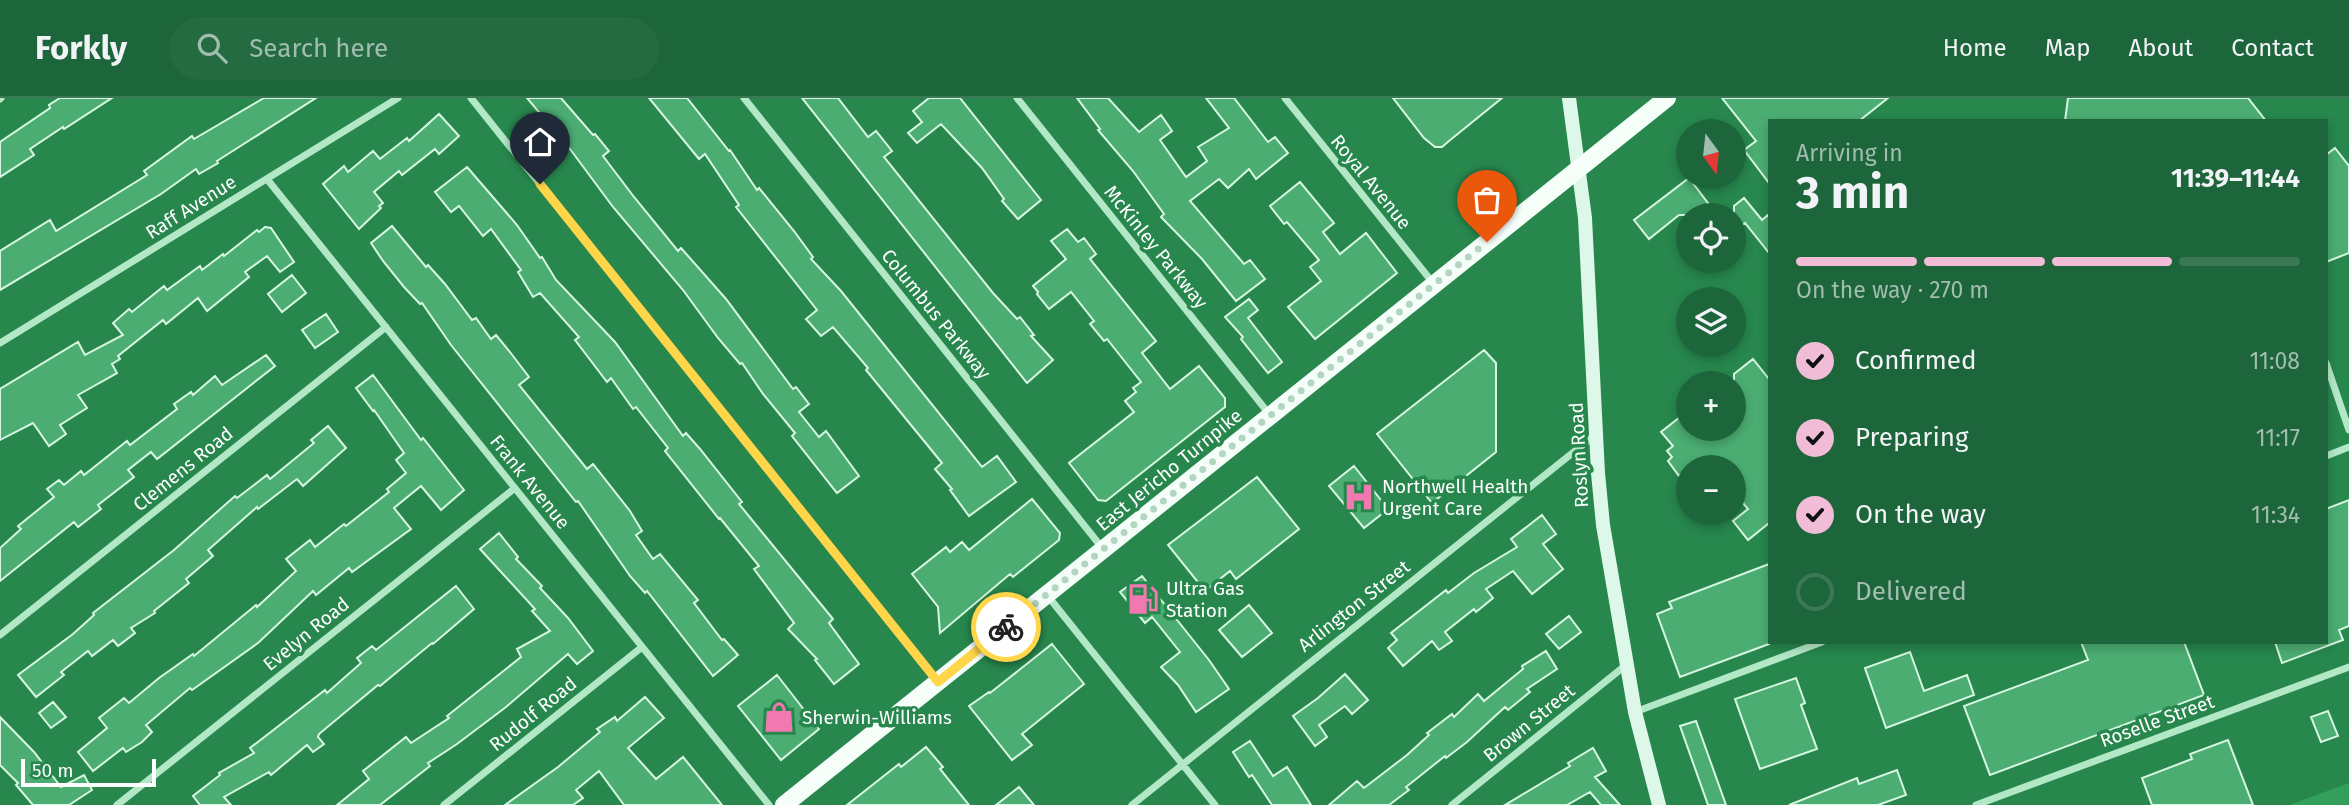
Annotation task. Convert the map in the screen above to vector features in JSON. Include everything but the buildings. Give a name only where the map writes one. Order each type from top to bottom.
[{"type":"main road","name":"Roslyn Road","points":[[1569,98],[1580,168],[1590,288],[1603,525],[1635,712],[1659,805]]},
{"type":"main road","name":"East Jericho Turnpike","points":[[784,805],[1667,98]]},
{"type":"street","name":"Raff Avenue","points":[[0,342],[398,98]]},
{"type":"street","points":[[471,98],[938,682]]},
{"type":"street","name":"Columbus Parkway","points":[[744,98],[1104,549]]},
{"type":"street","name":"McKinley Parkway","points":[[1017,98],[1271,416]]},
{"type":"street","name":"Royal Avenue","points":[[1284,98],[1434,285]]},
{"type":"street","name":"Frank Avenue","points":[[267,178],[769,805]]},
{"type":"street","name":"Clemens Road","points":[[0,635],[386,327]]},
{"type":"street","points":[[2328,369],[2349,430]]},
{"type":"street","name":"Arlington Street","points":[[1132,805],[1596,434]]},
{"type":"street","points":[[2328,455],[2349,447]]},
{"type":"street","name":"Evelyn Road","points":[[117,805],[515,488]]},
{"type":"street","points":[[1047,594],[1215,805]]},
{"type":"street","points":[[1635,712],[1817,644]]},
{"type":"street","name":"Rudolf Road","points":[[444,805],[642,647]]},
{"type":"street","name":"Brown Street","points":[[1452,805],[1626,665]]},
{"type":"street","name":"Roselle Street","points":[[1976,805],[2349,667]]},
{"type":"green space","points":[[2349,783],[2349,805],[2289,805]]},
{"type":"way so far","points":[[1006,627],[1487,242]]},
{"type":"place","name":"Northwell Health Urgent Care","points":[[1359,497]]},
{"type":"place","name":"Ultra Gas Station","points":[[1143,599]]},
{"type":"place","name":"Sherwin-Williams","points":[[779,717]]},
{"type":"route","points":[[540,184],[938,682],[1006,627]]}]
